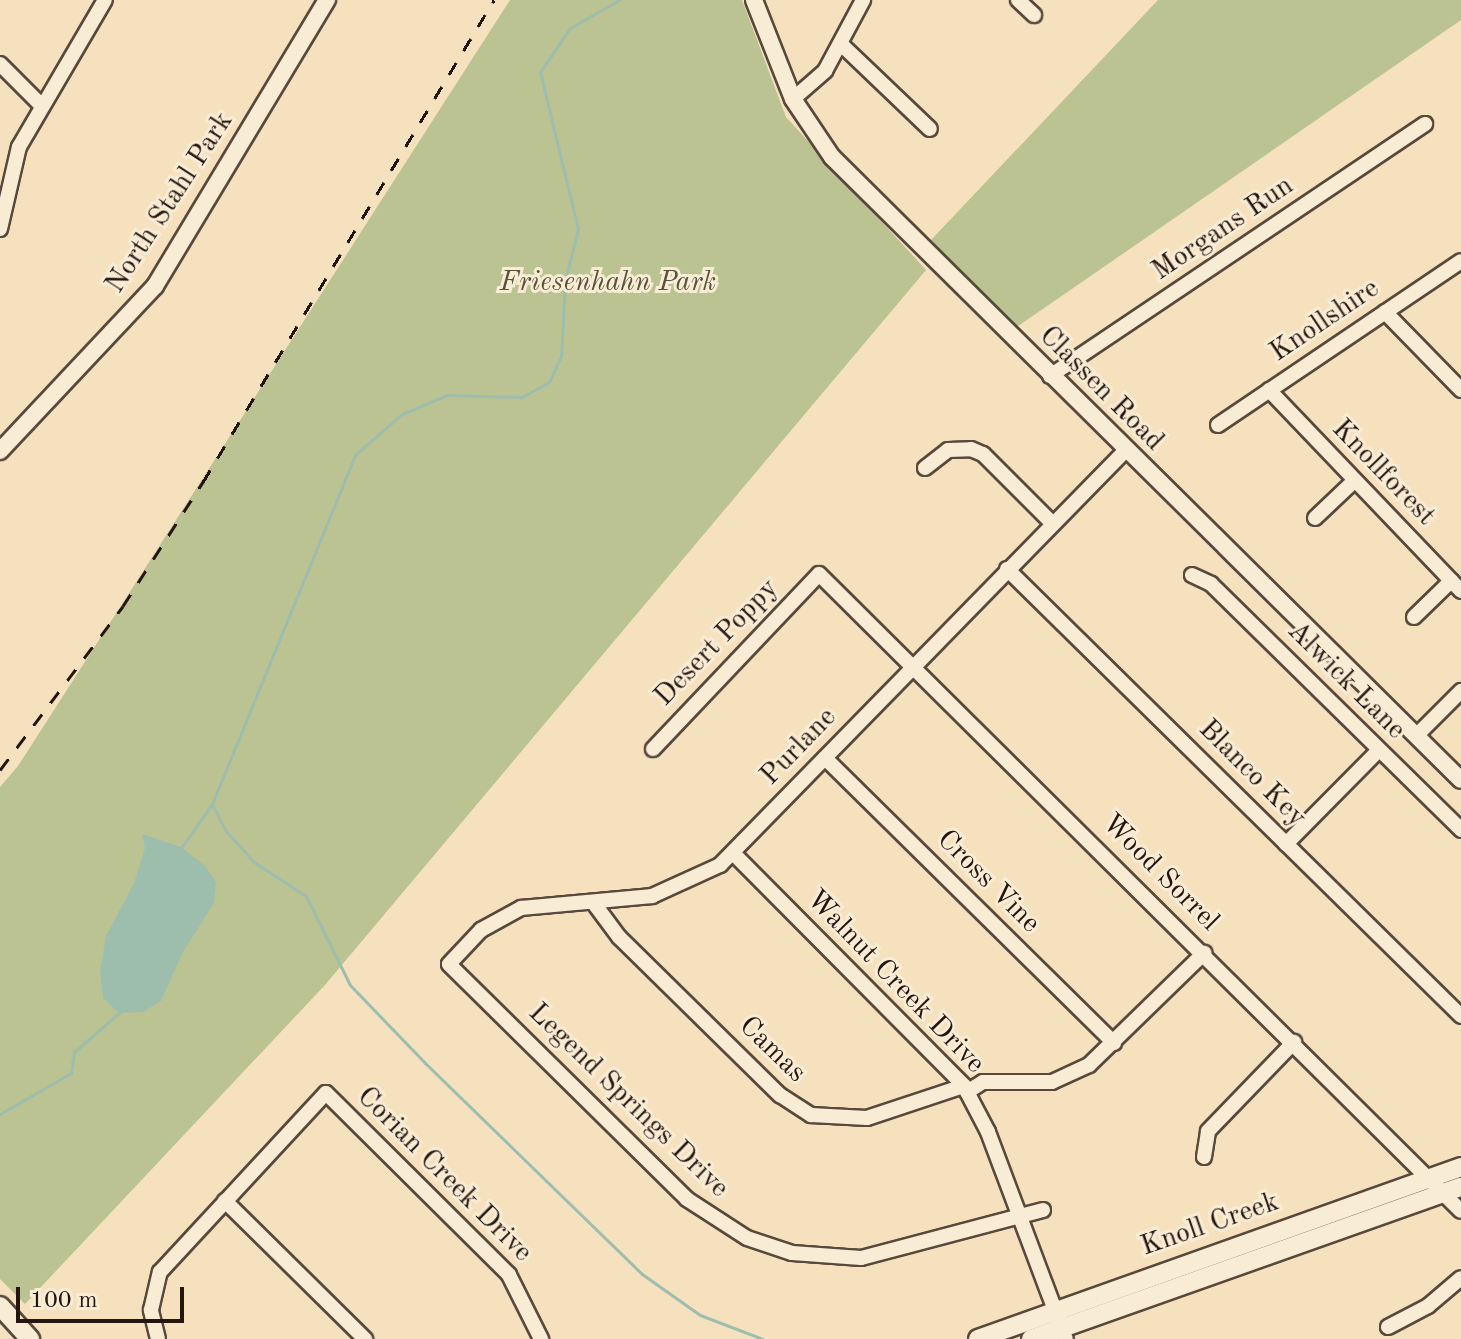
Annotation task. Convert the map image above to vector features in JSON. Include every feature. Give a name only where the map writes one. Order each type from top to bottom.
[{"type":"main road","name":"Knoll Creek","points":[[1031,1339],[1461,1167]]},
{"type":"main road","name":"Knoll Creek","points":[[978,1339],[1062,1325],[1453,1191]]},
{"type":"main road","points":[[0,1306],[30,1339]]},
{"type":"street","points":[[0,229],[14,162],[42,106],[105,0]]},
{"type":"street","name":"North Stahl Park","points":[[0,451],[155,286],[327,0]]},
{"type":"street","name":"Classen Road","points":[[754,0],[793,99],[832,157],[1461,780]]},
{"type":"street","points":[[793,99],[813,85],[843,46],[863,0]]},
{"type":"street","points":[[1018,0],[1034,15]]},
{"type":"street","points":[[843,46],[930,129]]},
{"type":"street","points":[[0,64],[42,106]]},
{"type":"street","name":"Morgans Run","points":[[1050,376],[1425,124]]},
{"type":"street","name":"Knollshire","points":[[1218,425],[1461,261]]},
{"type":"street","points":[[1385,312],[1461,390]]},
{"type":"street","name":"Knollforest","points":[[1269,390],[1456,586]]},
{"type":"street","points":[[925,468],[948,450],[971,449],[990,460],[1053,524]]},
{"type":"street","name":"Purlane","points":[[449,964],[498,918],[553,902],[593,902],[670,891],[734,854],[1007,569],[1126,450]]},
{"type":"street","points":[[1315,518],[1354,481]]},
{"type":"street","name":"Blanco Key","points":[[1007,569],[1461,1016]]},
{"type":"street","name":"Wood Sorrel","points":[[819,574],[1432,1179],[1453,1191],[1461,1211]]},
{"type":"street","name":"Desert Poppy","points":[[653,749],[819,574]]},
{"type":"street","name":"Alwick Lane","points":[[1192,575],[1211,584],[1461,830]]},
{"type":"street","points":[[1414,617],[1456,586]]},
{"type":"street","points":[[1416,736],[1461,691]]},
{"type":"street","points":[[1286,844],[1379,750]]},
{"type":"street","name":"Cross Vine","points":[[825,758],[1114,1043]]},
{"type":"street","name":"Walnut Creek Drive","points":[[734,854],[965,1089],[1020,1214],[1062,1325]]},
{"type":"street","name":"Camas","points":[[593,902],[619,937],[769,1085],[811,1115],[848,1121],[983,1082],[1039,1084],[1069,1077],[1114,1043],[1204,953]]},
{"type":"street","name":"Legend Springs Drive","points":[[449,964],[687,1199],[747,1238],[792,1253],[861,1258],[1043,1210]]},
{"type":"street","points":[[1204,1157],[1206,1135],[1215,1122],[1294,1042]]},
{"type":"street","name":"Corian Creek Drive","points":[[225,1201],[326,1093],[509,1275],[541,1339]]},
{"type":"street","points":[[158,1339],[151,1310],[160,1272],[225,1201],[365,1339]]},
{"type":"street","points":[[1388,1327],[1428,1306],[1461,1278]]},
{"type":"green space","name":"Friesenhahn Park","points":[[510,0],[742,0],[786,117],[926,270],[325,985],[25,1304],[0,1279],[0,787],[18,766]]},
{"type":"green space","points":[[1158,0],[1461,0],[1461,20],[1014,329],[931,240]]},
{"type":"shaded area","points":[[142,834],[181,847],[205,866],[216,882],[214,903],[183,952],[161,1001],[143,1012],[119,1013],[103,998],[100,972],[106,936],[134,883],[145,848]]},
{"type":"waterway","points":[[181,848],[212,804],[355,455],[402,414],[447,395],[522,397],[549,382],[561,356],[565,281],[578,229],[540,72],[570,28],[619,0]]},
{"type":"waterway","points":[[212,804],[226,831],[254,862],[306,896],[350,985],[425,1063],[642,1274],[700,1315],[763,1339]]},
{"type":"waterway","points":[[0,1114],[71,1073],[74,1052],[120,1012]]},
{"type":"railway","points":[[0,770],[123,606],[203,482],[494,0]]}]
